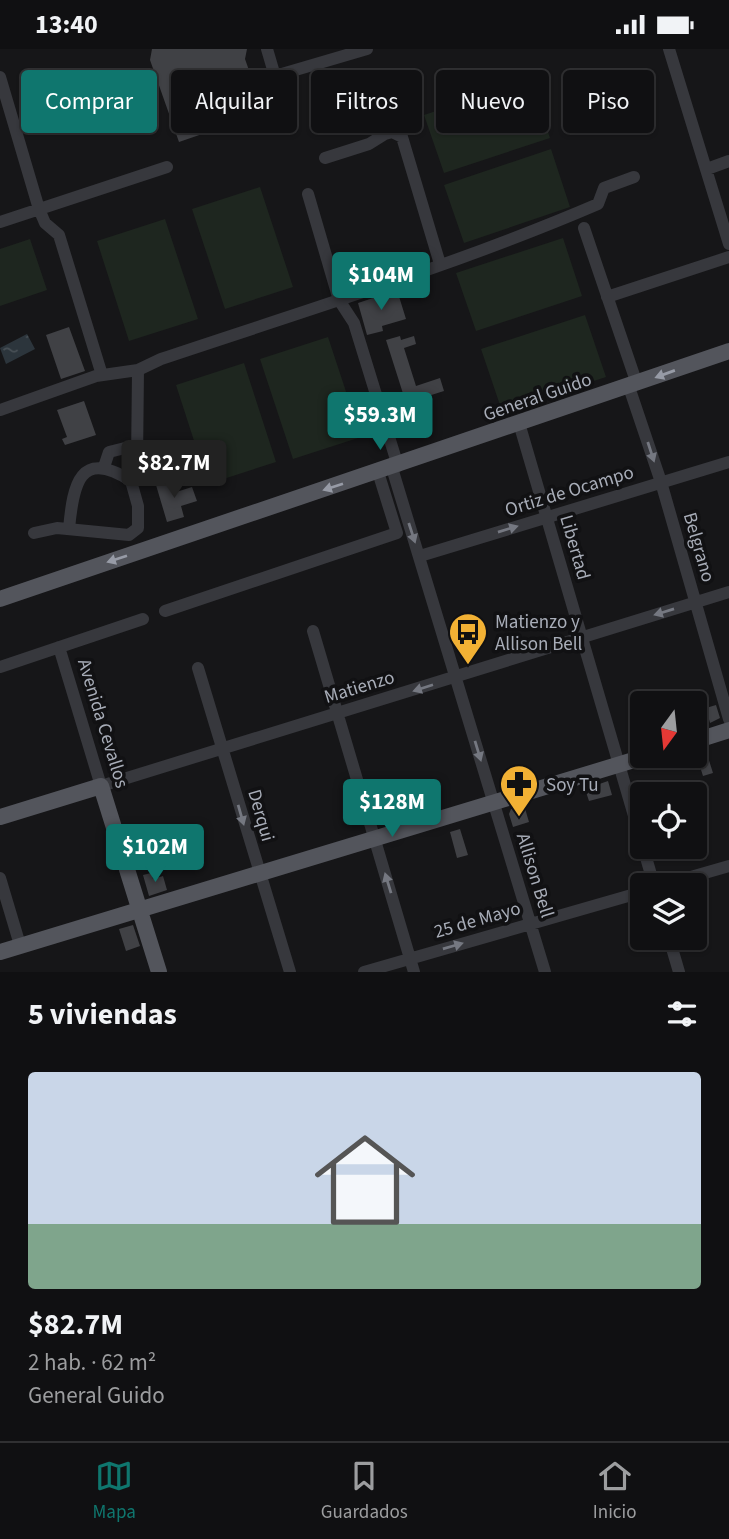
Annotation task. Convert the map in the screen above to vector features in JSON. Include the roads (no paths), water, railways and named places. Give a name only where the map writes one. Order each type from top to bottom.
[{"type":"main road","name":"General Guido","points":[[0,599],[633,386],[729,351]]},
{"type":"main road","points":[[707,737],[729,730]]},
{"type":"main road","points":[[0,952],[375,841],[630,762]]},
{"type":"main road","name":"Matienzo","points":[[0,817],[101,786]]},
{"type":"main road","name":"Avenida Cevallos","points":[[101,786],[159,972]]},
{"type":"street","points":[[267,49],[273,70]]},
{"type":"street","points":[[295,70],[367,49]]},
{"type":"street","points":[[669,49],[729,244]]},
{"type":"street","points":[[0,76],[4,108],[45,223],[59,235],[102,375]]},
{"type":"street","points":[[325,158],[369,145],[392,132],[402,137],[440,264]]},
{"type":"street","points":[[707,169],[729,161]]},
{"type":"street","points":[[0,222],[167,167]]},
{"type":"street","points":[[0,410],[102,375],[138,370],[161,359],[440,264],[598,204],[604,188],[634,177]]},
{"type":"street","points":[[165,611],[397,533],[386,496],[389,468],[352,317],[339,300],[308,194]]},
{"type":"street","name":"Belgrano","points":[[584,228],[607,297],[729,719]]},
{"type":"street","points":[[607,297],[729,257]]},
{"type":"street","points":[[34,533],[69,529],[132,534],[139,517],[131,481],[137,445],[138,370]]},
{"type":"street","name":"Libertad","points":[[519,423],[630,800]]},
{"type":"street","points":[[104,467],[110,452],[137,445]]},
{"type":"street","name":"Ortiz de Ocampo","points":[[420,556],[729,462]]},
{"type":"street","points":[[69,529],[78,481],[88,470],[104,467],[131,481]]},
{"type":"street","name":"Allison Bell","points":[[389,468],[420,556],[545,972]]},
{"type":"street","points":[[386,496],[399,491]]},
{"type":"street","name":"Matienzo","points":[[101,786],[339,715],[729,592]]},
{"type":"street","points":[[0,667],[143,619]]},
{"type":"street","points":[[313,631],[414,972]]},
{"type":"street","name":"Avenida Cevallos","points":[[59,647],[101,786]]},
{"type":"street","name":"Derqui","points":[[198,668],[290,972]]},
{"type":"street","points":[[705,873],[729,866]]},
{"type":"street","points":[[0,878],[20,946]]},
{"type":"street","name":"25 de Mayo","points":[[363,972],[630,895]]},
{"type":"street","points":[[673,950],[679,972]]},
{"type":"water","points":[[27,334],[35,349],[6,364],[0,348]]},
{"type":"place","name":"Matienzo y Allison Bell","points":[[468,666]]},
{"type":"place","name":"Soy Tu","points":[[519,818]]}]
